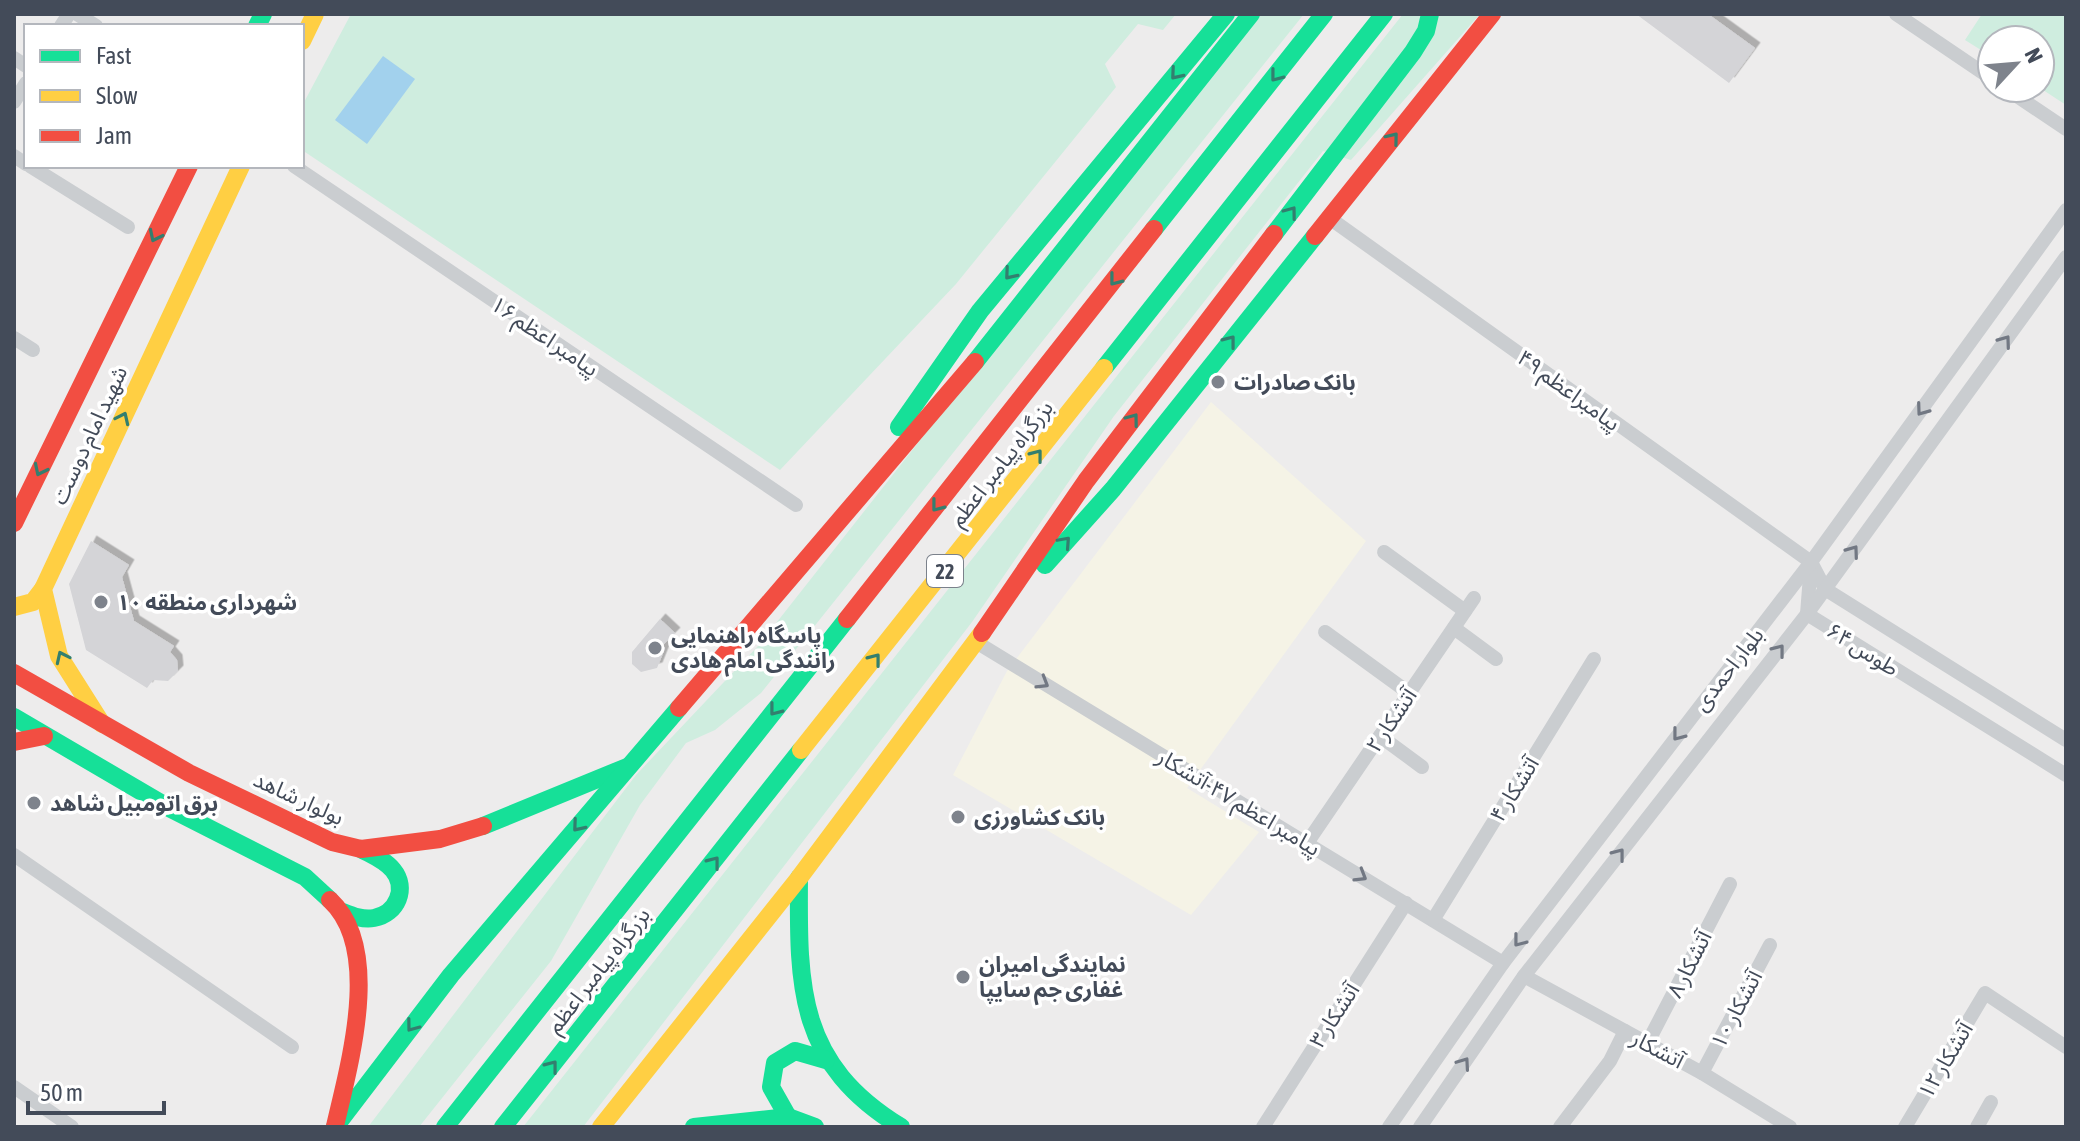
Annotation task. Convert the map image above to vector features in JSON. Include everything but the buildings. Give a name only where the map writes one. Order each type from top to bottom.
[{"type":"main road","points":[[304,37],[315,14]]},
{"type":"main road","points":[[829,529],[980,311],[1226,14]]},
{"type":"main road","points":[[335,1127],[451,975],[980,356],[1251,14]]},
{"type":"main road","name":"بزرگراه پیامبر اعظم","points":[[445,1127],[1324,14]]},
{"type":"main road","name":"بزرگراه پیامبر اعظم","points":[[503,1127],[1384,14]]},
{"type":"main road","points":[[601,1127],[799,878],[976,642],[1086,481],[1413,52],[1426,31],[1430,14]]},
{"type":"main road","points":[[976,642],[1113,489],[1492,14]]},
{"type":"main road","name":"شهید امام دوست","points":[[14,523],[188,168]]},
{"type":"main road","name":"شهید امام دوست","points":[[43,589],[240,168]]},
{"type":"main road","points":[[14,607],[33,602],[43,589]]},
{"type":"main road","points":[[43,589],[59,656],[102,724]]},
{"type":"main road","name":"بولوار شاهد","points":[[14,673],[204,780],[332,842],[361,849],[440,839],[501,821],[629,767]]},
{"type":"main road","points":[[14,717],[171,809],[305,877],[343,912],[364,919],[376,918],[395,908],[401,885],[391,866],[361,849]]},
{"type":"main road","points":[[14,742],[44,736]]},
{"type":"main road","points":[[799,878],[798,943],[803,992],[826,1060],[839,1080],[877,1116],[901,1127]]},
{"type":"main road","points":[[335,1127],[357,1033],[359,1004],[357,963],[343,912]]},
{"type":"main road","points":[[815,1127],[788,1117],[774,1103],[768,1087],[770,1070],[780,1057],[795,1050],[812,1051],[826,1060]]},
{"type":"main road","points":[[694,1127],[788,1117]]},
{"type":"street","points":[[1896,14],[1976,68]]},
{"type":"street","points":[[2029,104],[2066,129]]},
{"type":"street","points":[[33,168],[128,227]]},
{"type":"street","name":"پیامبر اعظم ۱۶","points":[[297,168],[796,505]]},
{"type":"street","name":"بلوار احمدی","points":[[1389,1127],[1503,963],[1811,562],[2066,210]]},
{"type":"street","name":"پیامبراعظم ۴۹","points":[[1328,217],[1811,562]]},
{"type":"street","name":"بلوار احمدی","points":[[1420,1127],[1524,976],[1807,614],[2066,257]]},
{"type":"street","points":[[14,338],[33,350]]},
{"type":"street","points":[[1384,552],[1465,611]]},
{"type":"street","name":"طوس ۶۴","points":[[1811,562],[1825,589],[2066,740]]},
{"type":"street","name":"طوس ۶۴","points":[[1811,562],[1807,614],[2066,775]]},
{"type":"street","name":"آتشکار ۲","points":[[1307,843],[1474,598]]},
{"type":"street","points":[[1454,628],[1496,659]]},
{"type":"street","points":[[1325,632],[1409,693]]},
{"type":"street","name":"پیامبر اعظم ۴۷-آتشکار","points":[[976,642],[1503,963]]},
{"type":"street","name":"آتشکار ۴","points":[[1433,920],[1594,659]]},
{"type":"street","points":[[1380,736],[1422,767]]},
{"type":"street","points":[[14,855],[292,1047]]},
{"type":"street","name":"آتشکار ۸","points":[[1647,1044],[1730,884]]},
{"type":"street","name":"آتشکار ۳","points":[[1263,1127],[1406,903]]},
{"type":"street","name":"آتشکار ۱۰","points":[[1702,1073],[1770,945]]},
{"type":"street","name":"آتشکار","points":[[1524,976],[1702,1073],[1790,1127]]},
{"type":"street","name":"آتشکار ۱۲","points":[[1905,1127],[1985,993],[2066,1047]]},
{"type":"street","points":[[1560,1127],[1610,1061],[1625,1031]]},
{"type":"street","points":[[14,1087],[72,1127]]},
{"type":"street","points":[[1977,1127],[1991,1102]]},
{"type":"shaded area","points":[[1211,402],[1366,541],[1187,788],[1259,832],[1191,915],[953,775],[1007,671]]},
{"type":"green space","points":[[351,14],[1176,14],[1163,30],[1138,24],[1105,64],[1116,87],[956,284],[780,470],[304,151],[304,102]]},
{"type":"green space","points":[[1256,14],[1304,14],[761,693],[715,730],[686,743],[640,805],[551,961],[419,1127],[368,1127],[636,775],[758,646]]},
{"type":"green space","points":[[1403,14],[1480,14],[1351,160],[1323,151],[1114,416],[972,622],[583,1127],[523,1127]]},
{"type":"green space","points":[[1982,14],[2066,14],[2066,105],[2056,98],[2056,24],[1976,24],[1976,47],[1965,40]]},
{"type":"water","points":[[383,56],[415,79],[367,144],[335,120]]},
{"type":"traffic: fast","points":[[258,24],[263,14]]},
{"type":"traffic: fast","points":[[899,427],[980,311],[1226,14]]},
{"type":"traffic: fast","points":[[975,362],[1251,14]]},
{"type":"traffic: fast","points":[[1154,229],[1324,14]]},
{"type":"traffic: fast","points":[[1104,368],[1384,14]]},
{"type":"traffic: fast","points":[[1274,234],[1413,52],[1426,31],[1430,14]]},
{"type":"traffic: fast","points":[[1045,565],[1113,489],[1315,236]]},
{"type":"traffic: fast","points":[[445,1127],[847,619]]},
{"type":"traffic: fast","points":[[335,1127],[451,975],[679,708]]},
{"type":"traffic: fast","points":[[14,717],[171,809],[305,877],[330,900]]},
{"type":"traffic: fast","points":[[503,1127],[801,750]]},
{"type":"traffic: fast","points":[[483,826],[627,767]]},
{"type":"traffic: fast","points":[[343,912],[374,918],[389,911],[398,899],[400,885],[393,870],[361,849]]},
{"type":"traffic: fast","points":[[799,878],[800,955],[804,989],[811,1020],[823,1050],[841,1077],[867,1103],[901,1127]]},
{"type":"traffic: fast","points":[[788,1117],[771,1087],[775,1063],[795,1051],[826,1060]]},
{"type":"traffic: fast","points":[[694,1127],[788,1117],[815,1127]]},
{"type":"traffic: slow","points":[[304,37],[315,14]]},
{"type":"traffic: slow","points":[[102,724],[59,656],[43,589],[240,168]]},
{"type":"traffic: slow","points":[[801,750],[1104,368]]},
{"type":"traffic: slow","points":[[14,607],[33,602],[43,589]]},
{"type":"traffic: slow","points":[[601,1127],[799,878],[982,633]]},
{"type":"traffic: jam","points":[[1315,236],[1492,14]]},
{"type":"traffic: jam","points":[[14,523],[188,168]]},
{"type":"traffic: jam","points":[[847,619],[1154,229]]},
{"type":"traffic: jam","points":[[982,633],[1086,481],[1274,234]]},
{"type":"traffic: jam","points":[[679,708],[975,362]]},
{"type":"traffic: jam","points":[[14,673],[189,773],[332,842],[361,849],[440,839],[483,826]]},
{"type":"traffic: jam","points":[[14,742],[44,736]]},
{"type":"traffic: jam","points":[[330,900],[346,921],[355,947],[359,977],[354,1041],[335,1126]]},
{"type":"place","name":"بانک صادرات","points":[[1218,382]]},
{"type":"place","name":"شهرداری منطقه ۱۰","points":[[101,602]]},
{"type":"place","name":"پاسگاه راهنمایی رانندگی امام هادی","points":[[655,648]]},
{"type":"place","name":"برق اتومبیل شاهد","points":[[34,803]]},
{"type":"place","name":"بانک کشاورزی","points":[[958,817]]},
{"type":"place","name":"نمایندگی امیران غفاری جم سایپا","points":[[963,977]]}]
